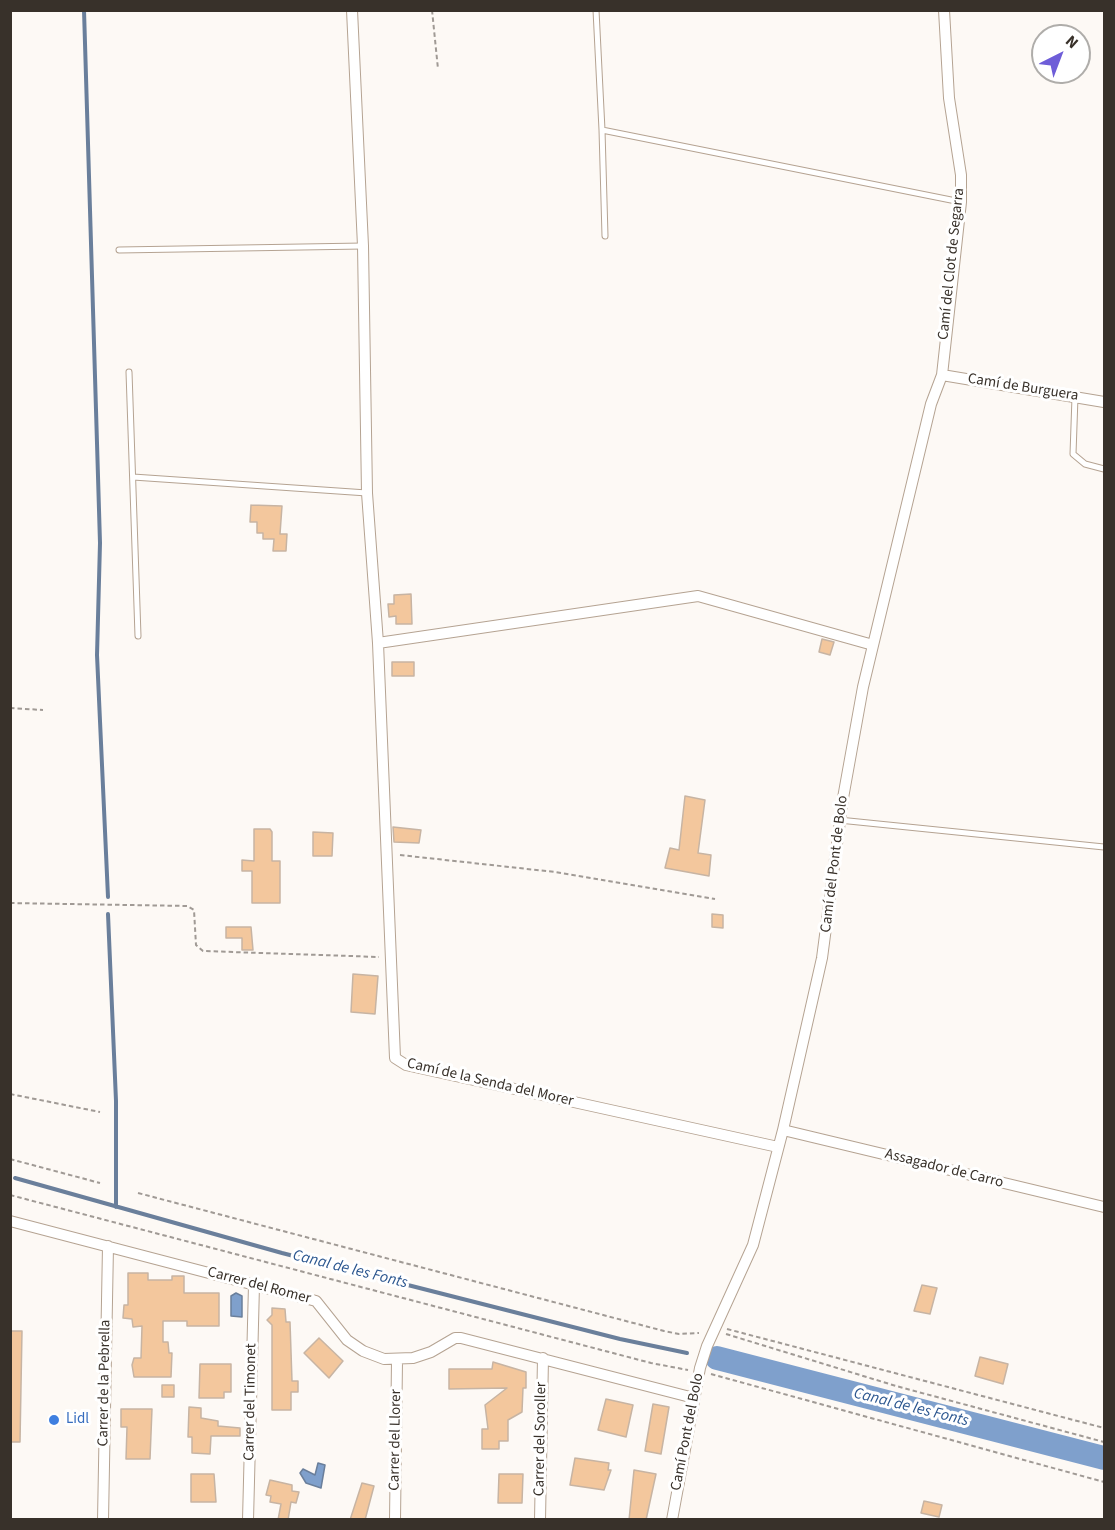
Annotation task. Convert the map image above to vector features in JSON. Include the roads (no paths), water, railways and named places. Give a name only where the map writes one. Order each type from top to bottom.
[{"type":"street","points":[[352,10],[363,246],[366,493],[378,643],[699,596],[873,645]]},
{"type":"street","name":"Camí del Clot de Segarra","points":[[942,375],[961,202],[961,175],[949,98],[944,10]]},
{"type":"street","name":"Camí de Burguera","points":[[942,375],[1104,402]]},
{"type":"street","name":"Camí del Pont de Bolo","points":[[706,1346],[753,1245],[783,1130],[822,958],[839,820],[873,645],[931,405],[942,375]]},
{"type":"street","name":"Camí de la Senda del Morer","points":[[378,643],[394,1052],[399,1062],[778,1147]]},
{"type":"street","name":"Assagador de Carro","points":[[783,1130],[1104,1207]]},
{"type":"street","name":"Carrer del Romer","points":[[10,1221],[316,1301],[324,1308],[340,1333],[355,1346],[374,1356],[397,1361]]},
{"type":"street","name":"Carrer de la Pebrella","points":[[103,1520],[108,1246]]},
{"type":"street","name":"Carrer del Timonet","points":[[248,1520],[254,1285]]},
{"type":"street","points":[[397,1361],[431,1352],[455,1338],[543,1358],[694,1398]]},
{"type":"street","name":"Camí Pont del Bolo","points":[[672,1520],[694,1398],[706,1346]]},
{"type":"street","name":"Carrer del Soroller","points":[[540,1520],[543,1358]]},
{"type":"street","name":"Carrer del Llorer","points":[[395,1520],[397,1361]]},
{"type":"lane","points":[[596,10],[605,237]]},
{"type":"lane","points":[[602,130],[961,202]]},
{"type":"lane","points":[[119,250],[363,246]]},
{"type":"lane","points":[[129,372],[138,636]]},
{"type":"lane","points":[[1075,397],[1073,454],[1085,464],[1104,469]]},
{"type":"lane","points":[[133,477],[366,493]]},
{"type":"lane","points":[[839,820],[1104,848]]},
{"type":"water","points":[[236,1293],[242,1296],[242,1317],[231,1316],[231,1296]]},
{"type":"water","points":[[318,1463],[325,1465],[321,1488],[306,1483],[300,1473],[303,1469],[315,1475]]},
{"type":"waterway","points":[[84,10],[100,543],[97,655],[108,897]]},
{"type":"waterway","points":[[108,914],[116,1101],[116,1207]]},
{"type":"waterway","name":"Canal de les Fonts","points":[[15,1178],[282,1253],[620,1339],[687,1353]]},
{"type":"waterway","name":"Canal de les Fonts","points":[[717,1358],[1104,1458]]},
{"type":"place","name":"Lidl","points":[[54,1420]]}]
